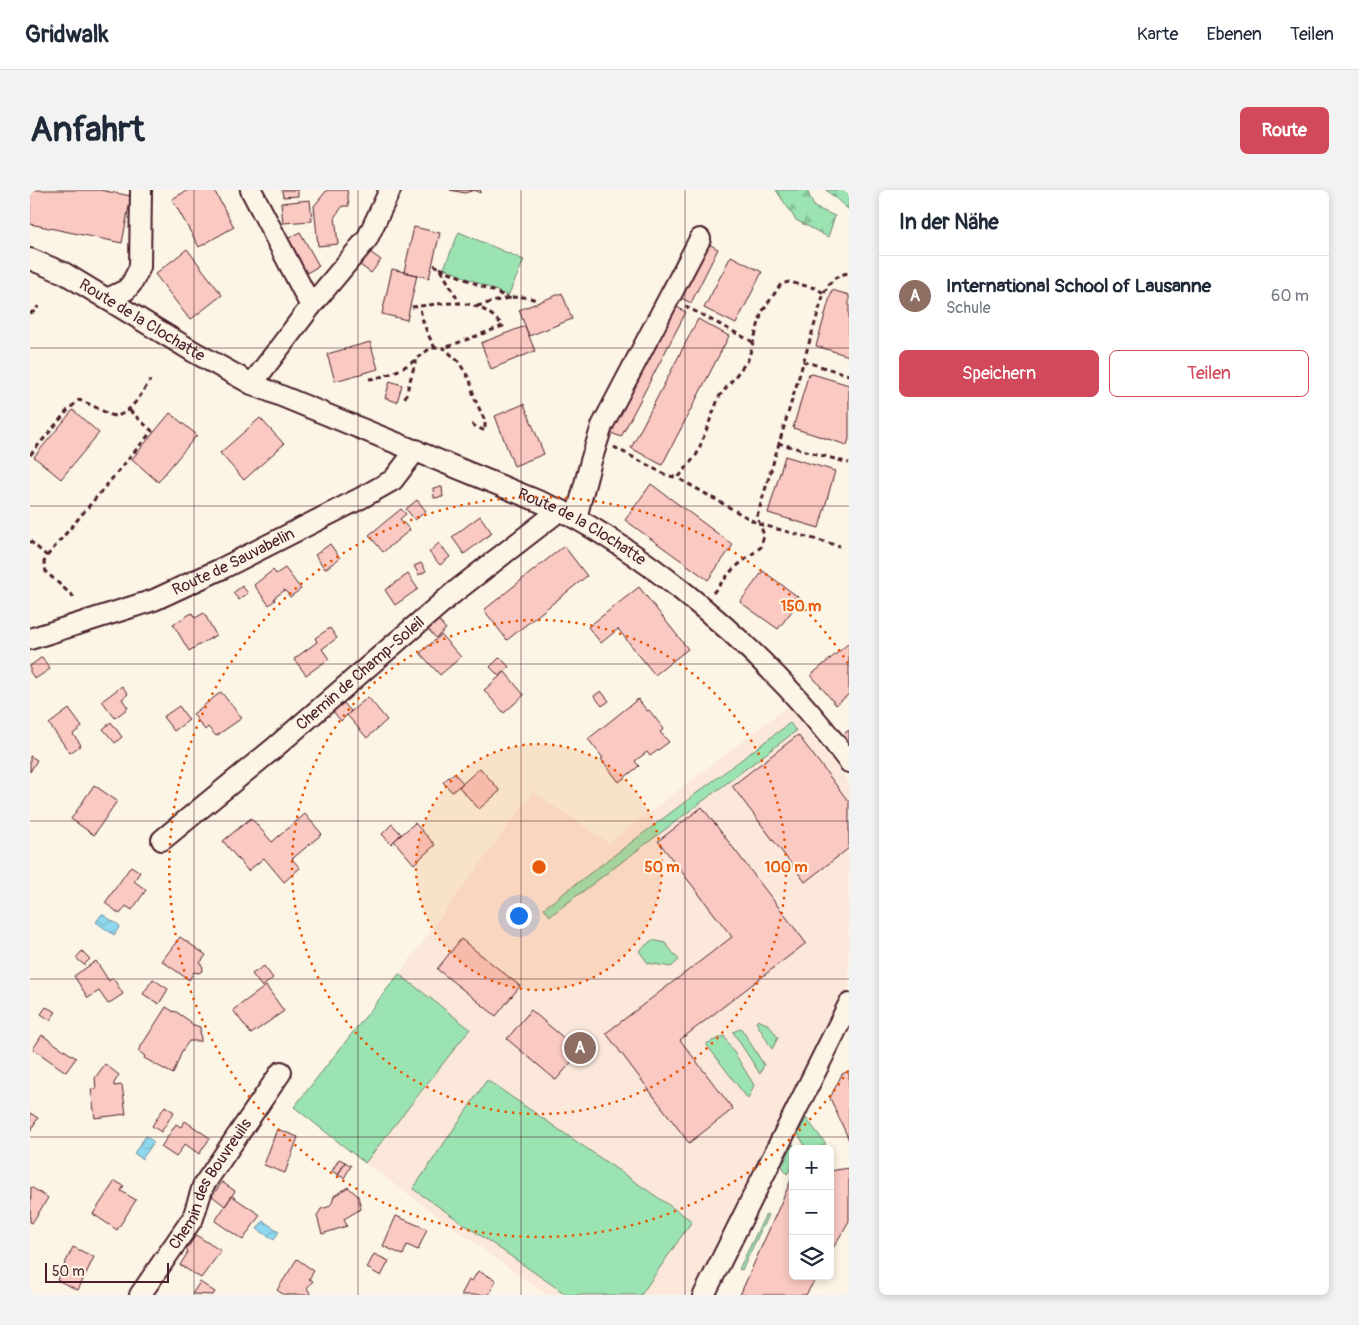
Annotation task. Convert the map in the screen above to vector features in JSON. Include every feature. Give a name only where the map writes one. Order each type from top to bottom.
[{"type":"street","points":[[107,299],[126,290],[140,267],[141,190]]},
{"type":"street","points":[[251,190],[311,306]]},
{"type":"street","points":[[252,384],[311,306],[367,239],[390,190]]},
{"type":"street","points":[[568,514],[602,426],[700,239]]},
{"type":"street","name":"Route de la Clochatte","points":[[30,259],[64,273],[194,352],[252,384],[568,514],[600,532],[652,568],[727,628],[789,688],[849,762]]},
{"type":"street","name":"Route de Sauvabelin","points":[[30,640],[154,600],[223,568],[394,480],[416,450]]},
{"type":"street","name":"Chemin de Champ-Soleil","points":[[162,840],[273,749],[452,594],[568,514]]},
{"type":"street","points":[[704,1295],[849,1004]]},
{"type":"street","name":"Chemin des Bouvreuils","points":[[140,1295],[193,1218],[203,1186],[281,1072]]},
{"type":"path","points":[[434,265],[511,299]]},
{"type":"path","points":[[440,268],[459,302]]},
{"type":"path","points":[[713,593],[733,569],[761,547],[764,535],[757,517],[824,292],[837,277],[849,273]]},
{"type":"path","points":[[678,478],[697,454],[719,397],[748,360],[762,312],[781,284],[789,282],[824,292]]},
{"type":"path","points":[[477,306],[531,297],[537,301]]},
{"type":"path","points":[[669,298],[753,342]]},
{"type":"path","points":[[412,307],[459,302],[477,306],[494,316],[506,332]]},
{"type":"path","points":[[30,313],[36,311],[38,306]]},
{"type":"path","points":[[420,306],[420,312],[434,348]]},
{"type":"path","points":[[369,379],[384,377],[416,360],[430,348],[444,348],[503,326]]},
{"type":"path","points":[[444,348],[458,361],[470,380],[474,397],[485,421],[485,432],[471,424]]},
{"type":"path","points":[[405,398],[416,360]]},
{"type":"path","points":[[803,361],[849,374]]},
{"type":"path","points":[[30,455],[68,410],[79,400],[93,404],[114,416],[123,415],[142,394],[150,380]]},
{"type":"path","points":[[76,599],[46,572],[44,562],[47,556],[152,431],[128,409]]},
{"type":"path","points":[[598,439],[666,475],[678,478],[759,524],[840,546]]},
{"type":"path","points":[[778,443],[849,463]]},
{"type":"path","points":[[30,541],[47,556]]},
{"type":"shaded area","points":[[788,706],[849,783],[849,988],[697,1295],[546,1295],[365,1163],[294,1107],[399,974],[533,792],[609,843]]},
{"type":"green space","points":[[776,190],[807,190],[814,207],[835,216],[828,237],[796,220]]},
{"type":"green space","points":[[826,190],[849,190],[849,210]]},
{"type":"green space","points":[[459,232],[524,260],[508,296],[444,268]]},
{"type":"green space","points":[[790,723],[796,731],[550,916],[544,908]]},
{"type":"green space","points":[[652,940],[665,943],[679,960],[671,967],[648,963],[639,951]]},
{"type":"green space","points":[[399,974],[470,1029],[365,1163],[294,1107]]},
{"type":"green space","points":[[758,1020],[769,1025],[778,1038],[772,1049],[756,1022]]},
{"type":"green space","points":[[741,1028],[764,1065],[760,1074],[733,1032]]},
{"type":"green space","points":[[724,1036],[754,1085],[748,1099],[706,1044]]},
{"type":"green space","points":[[487,1080],[692,1221],[641,1295],[567,1295],[413,1189]]},
{"type":"green space","points":[[806,1118],[826,1144],[805,1145],[798,1134]]},
{"type":"green space","points":[[789,1152],[789,1171],[787,1174],[782,1166]]},
{"type":"green space","points":[[766,1214],[768,1215],[742,1270],[739,1269]]},
{"type":"water","points":[[102,914],[120,926],[114,935],[96,922]]},
{"type":"water","points":[[146,1136],[154,1142],[142,1159],[134,1153]]},
{"type":"water","points":[[263,1221],[279,1231],[274,1240],[257,1229]]},
{"type":"building","points":[[30,190],[100,190],[131,196],[122,243],[30,224]]},
{"type":"building","points":[[188,190],[214,190],[234,227],[199,247],[172,199]]},
{"type":"building","points":[[282,190],[298,190],[298,196],[283,197]]},
{"type":"building","points":[[327,190],[347,190],[349,206],[343,206],[335,216],[338,244],[318,246],[314,206]]},
{"type":"building","points":[[450,190],[474,190],[465,193]]},
{"type":"building","points":[[310,200],[312,221],[283,223],[281,203]]},
{"type":"building","points":[[414,227],[440,233],[429,278],[404,272]]},
{"type":"building","points":[[300,232],[319,266],[303,275],[284,241]]},
{"type":"building","points":[[707,243],[718,249],[691,303],[679,297]]},
{"type":"building","points":[[187,249],[222,295],[190,320],[155,274]]},
{"type":"building","points":[[370,252],[381,260],[371,273],[360,265]]},
{"type":"building","points":[[731,256],[762,272],[736,324],[704,308]]},
{"type":"building","points":[[392,269],[417,275],[407,320],[382,314]]},
{"type":"building","points":[[832,290],[849,295],[849,356],[816,346]]},
{"type":"building","points":[[562,293],[572,319],[529,336],[519,310]]},
{"type":"building","points":[[675,306],[686,312],[621,437],[609,432]]},
{"type":"building","points":[[698,319],[729,336],[662,465],[631,448]]},
{"type":"building","points":[[525,326],[535,351],[491,369],[481,343]]},
{"type":"building","points":[[370,342],[378,369],[335,381],[327,354]]},
{"type":"building","points":[[809,373],[849,385],[849,439],[847,445],[793,428]]},
{"type":"building","points":[[390,381],[402,385],[397,402],[385,398]]},
{"type":"building","points":[[524,404],[544,454],[514,466],[495,416]]},
{"type":"building","points":[[73,410],[99,433],[61,479],[34,457]]},
{"type":"building","points":[[170,413],[197,435],[158,482],[132,459]]},
{"type":"building","points":[[260,418],[284,444],[244,480],[220,453]]},
{"type":"building","points":[[785,456],[835,471],[819,528],[768,513]]},
{"type":"building","points":[[651,484],[733,545],[708,580],[625,520]]},
{"type":"building","points":[[442,487],[443,497],[434,498],[433,488]]},
{"type":"building","points":[[417,500],[426,511],[415,520],[406,509]]},
{"type":"building","points":[[401,509],[406,514],[400,519],[410,530],[383,552],[369,535]]},
{"type":"building","points":[[480,516],[492,533],[464,554],[452,537]]},
{"type":"building","points":[[439,543],[450,557],[440,565],[429,552]]},
{"type":"building","points":[[330,544],[340,558],[325,569],[315,555]]},
{"type":"building","points":[[564,546],[587,576],[507,640],[484,610]]},
{"type":"building","points":[[421,563],[426,571],[419,575],[414,566]]},
{"type":"building","points":[[285,568],[301,589],[290,597],[285,590],[274,598],[275,600],[269,605],[254,585],[273,570],[276,574]]},
{"type":"building","points":[[763,571],[801,599],[778,629],[740,602]]},
{"type":"building","points":[[408,574],[418,589],[395,605],[385,590]]},
{"type":"building","points":[[242,586],[248,593],[239,600],[233,593]]},
{"type":"building","points":[[639,587],[688,649],[655,675],[618,629],[601,643],[588,627]]},
{"type":"building","points":[[192,613],[195,618],[204,613],[216,635],[189,651],[173,624]]},
{"type":"building","points":[[437,619],[446,629],[436,638],[427,628]]},
{"type":"building","points":[[330,628],[337,638],[322,649],[329,659],[306,675],[294,659],[317,642],[315,638]]},
{"type":"building","points":[[441,635],[461,657],[440,675],[420,653]]},
{"type":"building","points":[[849,643],[849,694],[836,705],[811,675]]},
{"type":"building","points":[[42,657],[50,669],[35,679],[30,672],[30,666]]},
{"type":"building","points":[[500,657],[509,667],[499,676],[490,667]]},
{"type":"building","points":[[505,672],[524,695],[504,713],[484,690]]},
{"type":"building","points":[[122,686],[128,694],[122,699],[128,708],[115,718],[102,701]]},
{"type":"building","points":[[601,691],[609,701],[602,706],[594,696]]},
{"type":"building","points":[[221,692],[242,718],[216,736],[208,727],[205,730],[193,714]]},
{"type":"building","points":[[368,697],[387,720],[367,738],[347,715]]},
{"type":"building","points":[[638,699],[664,729],[660,732],[669,742],[650,756],[647,752],[635,761],[639,766],[619,782],[588,739]]},
{"type":"building","points":[[342,701],[351,711],[341,721],[332,710]]},
{"type":"building","points":[[179,706],[189,720],[174,731],[163,717]]},
{"type":"building","points":[[69,709],[82,727],[73,734],[81,745],[70,753],[49,724]]},
{"type":"building","points":[[111,722],[122,737],[115,743],[103,729]]},
{"type":"building","points":[[849,730],[849,747],[842,743],[846,741],[842,735]]},
{"type":"building","points":[[798,735],[849,802],[849,848],[805,882],[732,786]]},
{"type":"building","points":[[30,756],[37,760],[30,772]]},
{"type":"building","points":[[480,768],[500,791],[479,809],[459,787]]},
{"type":"building","points":[[454,773],[463,783],[452,792],[443,782]]},
{"type":"building","points":[[94,785],[117,801],[94,835],[71,819]]},
{"type":"building","points":[[702,807],[806,943],[680,1040],[733,1109],[689,1143],[606,1033],[732,937],[658,841]]},
{"type":"building","points":[[305,814],[322,834],[292,859],[300,868],[284,882],[264,858],[248,871],[223,841],[251,818],[272,842]]},
{"type":"building","points":[[415,823],[435,845],[414,864],[394,841]]},
{"type":"building","points":[[392,824],[401,834],[391,844],[382,834]]},
{"type":"building","points":[[131,866],[140,872],[134,881],[146,890],[132,910],[126,906],[120,914],[105,903]]},
{"type":"building","points":[[180,937],[206,955],[200,963],[203,967],[202,971],[199,973],[194,972],[189,980],[162,961]]},
{"type":"building","points":[[461,939],[520,986],[496,1016],[437,969]]},
{"type":"building","points":[[82,951],[90,959],[84,965],[76,958]]},
{"type":"building","points":[[96,961],[109,981],[113,978],[123,994],[108,1004],[99,991],[88,998],[74,976]]},
{"type":"building","points":[[264,966],[273,978],[262,987],[252,974]]},
{"type":"building","points":[[153,979],[168,989],[159,1004],[143,994]]},
{"type":"building","points":[[266,986],[284,1011],[251,1034],[233,1010]]},
{"type":"building","points":[[46,1007],[56,1012],[50,1020],[41,1014]]},
{"type":"building","points":[[166,1007],[175,1011],[191,1022],[191,1024],[200,1027],[201,1041],[189,1041],[182,1051],[173,1074],[144,1058],[145,1056],[138,1051]]},
{"type":"building","points":[[531,1010],[580,1052],[556,1080],[507,1039]]},
{"type":"building","points":[[42,1035],[76,1058],[66,1072],[33,1049]]},
{"type":"building","points":[[105,1064],[119,1075],[114,1086],[122,1085],[126,1114],[95,1118],[91,1089],[96,1089],[95,1078]]},
{"type":"building","points":[[849,1071],[849,1140],[830,1098],[842,1074]]},
{"type":"building","points":[[165,1106],[174,1112],[161,1132],[152,1126]]},
{"type":"building","points":[[30,1113],[38,1118],[30,1131]]},
{"type":"building","points":[[185,1121],[210,1138],[199,1154],[185,1144],[176,1157],[161,1147],[176,1124],[181,1127]]},
{"type":"building","points":[[277,1129],[298,1137],[285,1173],[264,1165]]},
{"type":"building","points":[[339,1159],[345,1162],[338,1175],[332,1171]]},
{"type":"building","points":[[345,1162],[351,1166],[344,1178],[338,1175]]},
{"type":"building","points":[[849,1168],[849,1221],[834,1246],[834,1190],[834,1170]]},
{"type":"building","points":[[115,1181],[124,1186],[121,1191],[136,1200],[117,1230],[93,1214]]},
{"type":"building","points":[[222,1182],[235,1191],[225,1206],[212,1196]]},
{"type":"building","points":[[789,1185],[789,1280],[815,1280],[806,1295],[740,1295]]},
{"type":"building","points":[[31,1187],[48,1198],[32,1223],[30,1222]]},
{"type":"building","points":[[348,1187],[358,1196],[361,1209],[344,1219],[347,1226],[322,1234],[317,1216],[321,1209],[328,1207],[332,1203],[334,1196]]},
{"type":"building","points":[[232,1196],[260,1215],[243,1240],[215,1221]]},
{"type":"building","points":[[396,1216],[427,1229],[418,1250],[407,1245],[403,1255],[383,1246]]},
{"type":"building","points":[[196,1235],[221,1251],[201,1278],[180,1265],[188,1252],[186,1250]]},
{"type":"building","points":[[73,1247],[94,1257],[78,1290],[57,1280]]},
{"type":"building","points":[[374,1254],[389,1261],[381,1276],[367,1268]]},
{"type":"building","points":[[297,1259],[314,1271],[309,1279],[313,1281],[307,1288],[310,1293],[309,1295],[284,1295],[277,1290]]},
{"type":"building","points":[[478,1271],[496,1280],[489,1295],[461,1295],[469,1280],[472,1281]]},
{"type":"building","points":[[200,1282],[215,1292],[213,1295],[192,1294]]},
{"type":"place","name":"International School of Lausanne","points":[[580,1048]]}]
